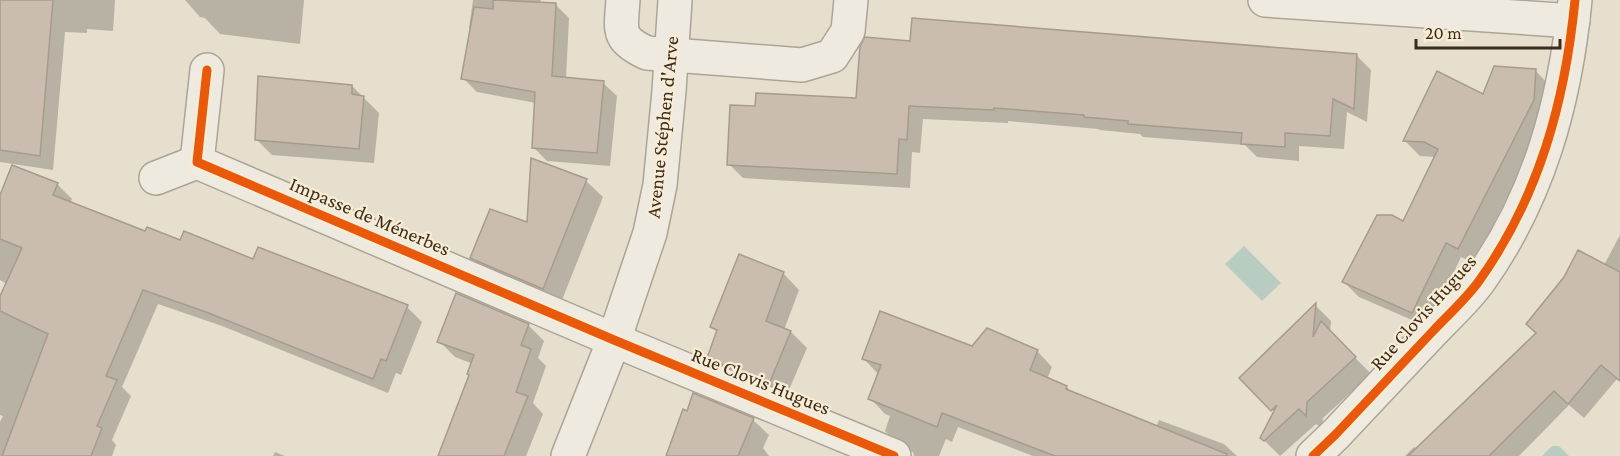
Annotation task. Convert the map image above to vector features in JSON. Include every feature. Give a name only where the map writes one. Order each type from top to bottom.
[{"type":"street","points":[[623,0],[621,29],[629,45],[646,53],[802,65],[832,56],[848,31],[850,0]]},
{"type":"street","name":"Avenue Stéphen d'Arve","points":[[568,456],[614,340],[650,233],[660,185],[675,0]]},
{"type":"street","points":[[1264,0],[1574,10]]},
{"type":"street","name":"Rue Clovis Hugues","points":[[1313,456],[1478,283],[1508,235],[1536,178],[1552,132],[1574,10]]},
{"type":"street","points":[[156,178],[197,162],[207,70]]},
{"type":"street","name":"Impasse de Ménerbes","points":[[197,162],[614,340]]},
{"type":"street","name":"Rue Clovis Hugues","points":[[614,340],[894,456]]},
{"type":"shaded area","points":[[1244,246],[1281,283],[1262,301],[1225,264]]},
{"type":"shaded area","points":[[1552,446],[1559,446],[1569,456],[1542,456]]},
{"type":"building","points":[[0,0],[53,0],[40,156],[0,150]]},
{"type":"building","points":[[493,0],[556,3],[552,76],[604,81],[597,153],[532,148],[535,92],[461,79],[474,7],[493,9]]},
{"type":"building","points":[[912,18],[1357,54],[1354,109],[1333,99],[1330,136],[1285,133],[1285,147],[1241,144],[1242,133],[1128,124],[1128,121],[1084,117],[1084,115],[994,108],[994,110],[909,106],[907,140],[899,139],[897,174],[727,165],[730,105],[755,106],[756,93],[856,98],[860,46],[865,37],[910,41]]},
{"type":"building","points":[[1494,66],[1536,69],[1534,100],[1458,249],[1446,243],[1412,313],[1342,282],[1377,215],[1392,215],[1403,221],[1438,149],[1424,142],[1403,141],[1437,71],[1483,94]]},
{"type":"building","points":[[258,76],[352,85],[352,94],[364,96],[359,149],[255,140]]},
{"type":"building","points":[[531,158],[587,179],[543,289],[470,258],[490,209],[527,222]]},
{"type":"building","points":[[12,165],[58,183],[53,195],[145,231],[147,227],[180,240],[184,231],[253,259],[258,247],[408,305],[386,361],[381,359],[373,379],[206,312],[143,290],[106,376],[117,380],[97,426],[102,428],[91,456],[2,456],[48,334],[0,311],[0,296],[22,248],[0,239],[0,195]]},
{"type":"building","points":[[1578,250],[1620,272],[1620,381],[1601,365],[1568,404],[1554,391],[1489,456],[1408,456],[1536,333],[1526,324],[1564,277]]},
{"type":"building","points":[[739,254],[784,272],[766,321],[791,331],[769,384],[707,358],[717,330],[710,327]]},
{"type":"building","points":[[456,293],[529,324],[521,345],[531,349],[516,392],[528,396],[504,456],[438,456],[469,375],[467,374],[474,355],[437,342]]},
{"type":"building","points":[[1316,303],[1313,337],[1321,321],[1356,357],[1307,402],[1306,416],[1299,409],[1264,441],[1260,438],[1277,405],[1271,411],[1239,378]]},
{"type":"building","points":[[880,311],[972,346],[987,328],[1038,350],[1030,370],[1067,386],[1066,389],[1227,454],[1227,456],[1055,456],[942,413],[937,427],[868,399],[881,365],[862,359]]},
{"type":"building","points":[[693,393],[754,418],[738,456],[666,456],[683,409],[687,411]]},
{"type":"cycle path","points":[[1313,456],[1468,294],[1500,249],[1518,216],[1546,147],[1564,75],[1575,0]]},
{"type":"cycle path","points":[[207,70],[197,162],[614,340],[894,456]]}]
